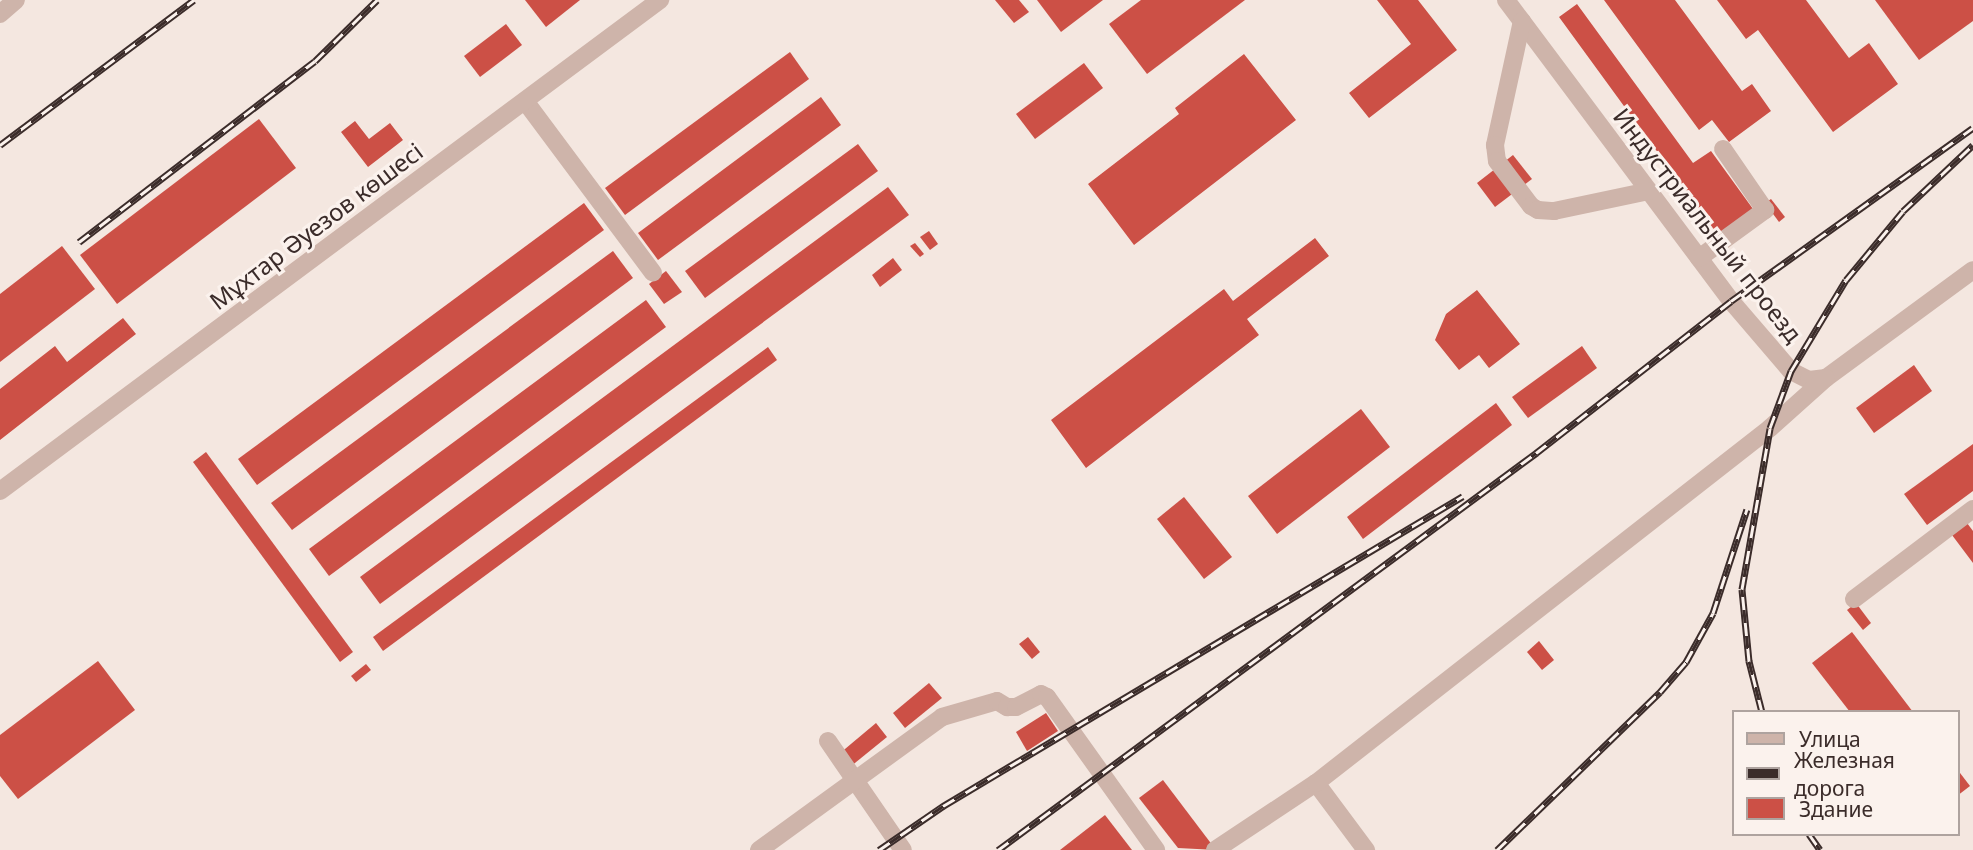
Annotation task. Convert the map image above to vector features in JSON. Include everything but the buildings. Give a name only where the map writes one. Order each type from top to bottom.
[{"type":"street","points":[[0,14],[16,0]]},
{"type":"street","name":"Мұхтар Әуезов көшесі","points":[[0,491],[660,0]]},
{"type":"street","name":"Индустриальный проезд","points":[[1506,0],[1699,258],[1791,372],[1809,380],[1826,378]]},
{"type":"street","points":[[1522,21],[1495,145],[1497,161],[1531,206],[1546,212],[1649,191]]},
{"type":"street","points":[[525,101],[653,273]]},
{"type":"street","points":[[1699,258],[1765,210],[1723,149]]},
{"type":"street","points":[[1215,850],[1315,783],[1770,428],[1826,378],[1973,270]]},
{"type":"street","points":[[1854,599],[1973,509]]},
{"type":"street","points":[[760,850],[942,717],[997,702],[1007,707],[1016,707],[1041,694],[1047,697],[1156,850]]},
{"type":"street","points":[[828,741],[903,850]]},
{"type":"street","points":[[1315,783],[1366,850]]},
{"type":"railway","points":[[0,145],[194,0]]},
{"type":"railway","points":[[79,242],[315,61],[377,0]]},
{"type":"railway","points":[[998,850],[1536,453],[1731,301],[1973,128]]},
{"type":"railway","points":[[1761,710],[1749,661],[1742,589],[1770,428],[1791,371],[1846,280],[1903,211],[1973,145]]},
{"type":"railway","points":[[879,850],[943,806],[1463,496]]},
{"type":"railway","points":[[1497,850],[1660,692],[1686,662],[1713,613],[1747,509]]},
{"type":"railway","points":[[1810,836],[1820,850]]}]
